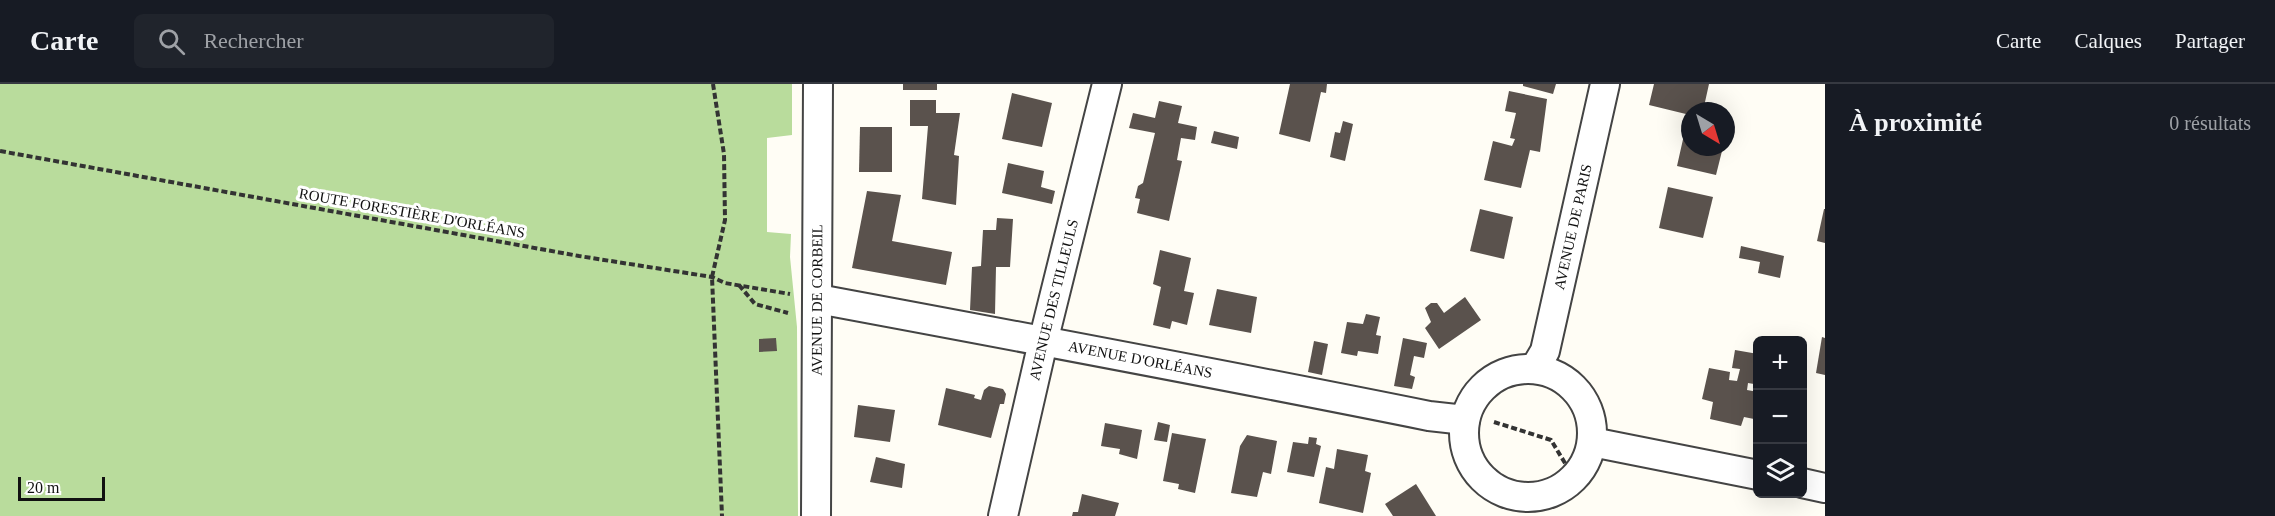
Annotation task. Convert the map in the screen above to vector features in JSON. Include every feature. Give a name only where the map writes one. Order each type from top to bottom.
[{"type":"street","name":"AVENUE DE CORBEIL","points":[[816,516],[818,84]]},
{"type":"street","name":"AVENUE DES TILLEULS","points":[[1003,516],[1042,342],[1107,84]]},
{"type":"street","name":"AVENUE DE PARIS","points":[[1535,368],[1545,351],[1605,84]]},
{"type":"street","name":"AVENUE D'ORLÉANS","points":[[818,310],[1130,356],[1429,416],[1468,411]]},
{"type":"street","points":[[1535,368],[1556,374],[1579,393],[1592,421],[1592,442],[1586,461],[1574,478],[1558,490],[1538,496],[1518,496],[1500,503],[1469,461],[1464,441],[1468,411],[1483,386],[1498,375],[1516,369],[1535,368]]},
{"type":"street","points":[[1592,442],[1753,474]]},
{"type":"street","points":[[1807,484],[1825,488]]},
{"type":"path","points":[[713,84],[724,154],[724,220],[712,277],[722,516]]},
{"type":"path","name":"ROUTE FORESTIÈRE D'ORLÉANS","points":[[0,151],[579,256],[712,277],[818,310]]},
{"type":"path","points":[[738,285],[755,304],[818,310]]},
{"type":"path","points":[[1468,411],[1497,426],[1551,440],[1574,478]]},
{"type":"green space","points":[[0,84],[792,84],[792,135],[767,138],[767,232],[791,234],[790,257],[797,327],[798,516],[0,516]]},
{"type":"building","points":[[903,84],[937,84],[937,90],[903,90]]},
{"type":"building","points":[[1290,84],[1327,84],[1326,93],[1321,92],[1310,142],[1279,134]]},
{"type":"building","points":[[1523,84],[1556,84],[1553,94],[1523,86]]},
{"type":"building","points":[[1654,84],[1709,84],[1705,102],[1681,102],[1681,113],[1649,105]]},
{"type":"building","points":[[1509,91],[1547,99],[1540,152],[1530,150],[1521,188],[1484,180],[1493,141],[1512,146],[1515,139],[1510,138],[1516,113],[1505,111]]},
{"type":"building","points":[[1012,93],[1052,103],[1042,147],[1002,139]]},
{"type":"building","points":[[910,100],[936,100],[936,113],[960,113],[954,155],[959,156],[956,205],[922,199],[928,126],[910,126]]},
{"type":"building","points":[[1159,101],[1182,106],[1178,123],[1197,127],[1195,140],[1181,138],[1177,160],[1182,161],[1169,221],[1137,213],[1140,199],[1135,198],[1138,186],[1143,183],[1155,133],[1129,128],[1133,113],[1155,118]]},
{"type":"building","points":[[1343,121],[1353,124],[1345,161],[1330,157],[1335,132],[1340,133]]},
{"type":"building","points":[[860,127],[892,127],[892,172],[859,172]]},
{"type":"building","points":[[1214,131],[1239,137],[1237,149],[1211,143]]},
{"type":"building","points":[[1681,148],[1681,156],[1721,156],[1716,175],[1677,166]]},
{"type":"building","points":[[1008,163],[1044,171],[1041,187],[1055,191],[1052,204],[1002,193]]},
{"type":"building","points":[[1668,187],[1713,197],[1703,238],[1659,228]]},
{"type":"building","points":[[867,191],[901,195],[892,241],[952,252],[946,285],[852,268]]},
{"type":"building","points":[[1480,209],[1513,217],[1504,259],[1470,251]]},
{"type":"building","points":[[1825,209],[1825,243],[1817,241]]},
{"type":"building","points":[[997,218],[1013,219],[1010,267],[996,267],[995,314],[970,310],[972,267],[981,266],[983,230],[996,230]]},
{"type":"building","points":[[1741,246],[1784,256],[1780,278],[1758,273],[1760,262],[1739,258]]},
{"type":"building","points":[[1160,250],[1191,258],[1184,291],[1194,293],[1187,325],[1172,321],[1170,329],[1153,325],[1161,287],[1153,284]]},
{"type":"building","points":[[1217,289],[1257,297],[1251,333],[1209,325]]},
{"type":"building","points":[[1465,297],[1481,320],[1439,349],[1425,328],[1431,322],[1425,308],[1431,303],[1437,303],[1444,313]]},
{"type":"building","points":[[1366,314],[1380,317],[1376,335],[1381,336],[1378,354],[1358,351],[1357,356],[1341,353],[1347,322],[1363,324]]},
{"type":"building","points":[[1822,337],[1825,338],[1825,375],[1816,373]]},
{"type":"building","points":[[776,338],[777,351],[759,352],[759,339]]},
{"type":"building","points":[[1403,338],[1427,343],[1424,358],[1414,356],[1410,375],[1415,377],[1412,389],[1394,386]]},
{"type":"building","points":[[1314,341],[1328,344],[1322,375],[1308,372]]},
{"type":"building","points":[[1735,350],[1753,353],[1753,384],[1748,383],[1747,390],[1753,391],[1753,419],[1744,417],[1741,426],[1710,419],[1713,402],[1702,399],[1709,368],[1730,372],[1729,380],[1737,381],[1740,369],[1732,368]]},
{"type":"building","points":[[989,386],[1003,389],[1006,394],[1004,404],[1000,404],[991,438],[938,425],[946,388],[975,395],[974,398],[981,400],[984,390]]},
{"type":"building","points":[[858,405],[895,410],[890,442],[854,437]]},
{"type":"building","points":[[1158,422],[1170,425],[1167,442],[1154,440]]},
{"type":"building","points":[[1105,423],[1142,430],[1137,459],[1119,454],[1120,449],[1101,446]]},
{"type":"building","points":[[1172,433],[1206,439],[1195,493],[1178,489],[1179,484],[1163,481]]},
{"type":"building","points":[[1247,435],[1277,441],[1271,474],[1263,472],[1257,497],[1231,493],[1240,446]]},
{"type":"building","points":[[1309,437],[1317,438],[1316,444],[1321,446],[1314,477],[1287,472],[1293,442],[1308,444]]},
{"type":"building","points":[[1337,449],[1368,455],[1365,471],[1371,473],[1363,513],[1319,503],[1326,467],[1334,469]]},
{"type":"building","points":[[876,457],[905,464],[902,488],[870,482]]},
{"type":"building","points":[[1416,484],[1436,516],[1393,516],[1385,504]]},
{"type":"building","points":[[1082,494],[1119,503],[1115,516],[1072,516],[1073,512],[1078,512]]}]
